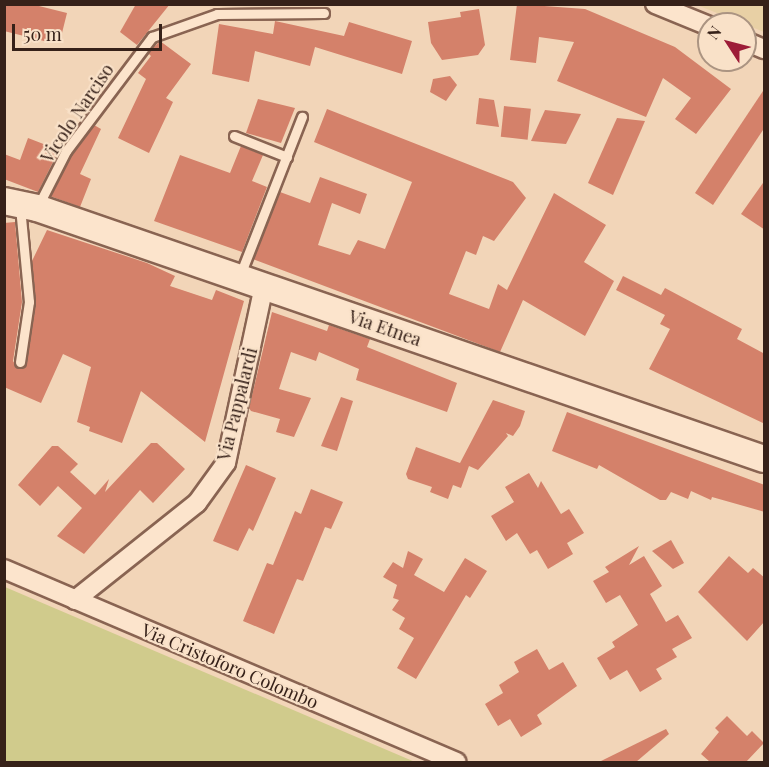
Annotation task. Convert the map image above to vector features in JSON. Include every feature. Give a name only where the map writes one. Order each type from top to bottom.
[{"type":"main road","name":"Via Etnea","points":[[21,204],[765,459]]},
{"type":"street","points":[[655,4],[697,21]]},
{"type":"street","name":"Via Pappalardi","points":[[75,600],[198,503],[226,463],[264,286]]},
{"type":"street","name":"Via Cristoforo Colombo","points":[[4,569],[457,762]]},
{"type":"lane","name":"Vicolo Narciso","points":[[21,204],[66,151],[152,37],[217,14],[324,13]]},
{"type":"lane","points":[[239,278],[303,117]]},
{"type":"lane","points":[[234,136],[287,157]]},
{"type":"lane","points":[[20,362],[29,302],[21,204]]},
{"type":"shaded area","points":[[697,5],[764,5],[764,32],[757,29],[757,12],[714,12]]},
{"type":"shaded area","points":[[5,587],[415,762],[5,762]]},
{"type":"building","points":[[4,4],[31,4],[67,13],[62,33],[51,30],[48,42],[4,31]]},
{"type":"building","points":[[136,4],[170,4],[137,45],[120,32]]},
{"type":"building","points":[[517,4],[585,9],[675,47],[697,64],[697,72],[708,72],[731,89],[696,134],[675,119],[691,98],[663,78],[646,117],[557,81],[574,42],[539,37],[536,63],[510,60]]},
{"type":"building","points":[[479,9],[485,45],[478,55],[442,60],[431,43],[428,22],[461,17],[460,12]]},
{"type":"building","points":[[275,21],[344,36],[349,22],[412,41],[402,74],[315,47],[310,66],[255,51],[249,82],[212,74],[219,24],[273,34]]},
{"type":"building","points":[[160,41],[191,64],[166,98],[173,102],[149,153],[118,138],[146,79],[138,73],[151,56],[148,53]]},
{"type":"building","points":[[450,76],[457,85],[446,101],[430,92],[433,79]]},
{"type":"building","points":[[765,88],[765,127],[713,205],[695,193]]},
{"type":"building","points":[[479,98],[494,100],[499,127],[476,124]]},
{"type":"building","points":[[258,99],[295,108],[281,143],[246,133]]},
{"type":"building","points":[[504,106],[531,109],[528,140],[501,137]]},
{"type":"building","points":[[327,109],[513,182],[526,198],[494,241],[483,236],[476,255],[466,251],[449,294],[489,309],[498,284],[507,290],[554,193],[606,225],[584,262],[614,281],[585,336],[523,300],[500,352],[253,259],[280,192],[310,203],[320,177],[367,194],[360,214],[332,203],[318,245],[350,255],[358,240],[385,249],[412,182],[314,142]]},
{"type":"building","points":[[545,110],[581,114],[566,144],[531,141]]},
{"type":"building","points":[[617,118],[645,121],[613,195],[588,183]]},
{"type":"building","points":[[94,125],[101,129],[80,174],[91,179],[80,207],[50,196],[72,155]]},
{"type":"building","points":[[28,138],[59,150],[38,192],[4,179],[4,154],[20,160]]},
{"type":"building","points":[[241,146],[263,155],[252,181],[267,187],[242,252],[154,221],[180,155],[230,173]]},
{"type":"building","points":[[765,180],[765,230],[741,214]]},
{"type":"building","points":[[15,222],[22,302],[13,361],[18,369],[27,363],[36,303],[32,261],[47,230],[147,263],[175,276],[170,286],[212,300],[216,290],[244,301],[205,442],[141,391],[122,443],[89,431],[90,427],[77,422],[91,367],[63,354],[41,403],[4,387],[4,223]]},
{"type":"building","points":[[623,276],[661,295],[665,288],[742,329],[737,339],[765,354],[765,424],[649,369],[670,329],[660,324],[665,315],[616,290]]},
{"type":"building","points":[[272,312],[327,331],[329,325],[370,339],[367,347],[457,383],[447,412],[356,380],[359,369],[319,352],[316,361],[291,352],[279,389],[311,398],[294,437],[276,432],[280,419],[251,411],[249,408]]},
{"type":"building","points":[[341,397],[353,401],[337,451],[321,446]]},
{"type":"building","points":[[493,400],[525,411],[520,426],[513,436],[506,433],[508,436],[478,470],[469,466],[461,488],[453,485],[448,499],[430,492],[432,487],[408,479],[406,474],[416,447],[460,463]]},
{"type":"building","points":[[567,412],[765,485],[765,512],[712,497],[711,500],[691,491],[688,499],[671,492],[666,500],[660,500],[599,465],[597,469],[552,451]]},
{"type":"building","points":[[151,443],[157,443],[185,469],[153,503],[140,490],[84,554],[57,536],[82,508],[58,486],[40,506],[18,485],[52,446],[58,446],[78,464],[70,472],[95,495],[109,479],[105,492]]},
{"type":"building","points":[[246,465],[276,478],[253,531],[249,528],[238,551],[213,541]]},
{"type":"building","points":[[529,473],[538,488],[541,481],[561,514],[569,509],[584,533],[567,543],[573,554],[548,569],[537,550],[530,554],[517,533],[506,541],[491,516],[514,502],[505,487]]},
{"type":"building","points":[[311,489],[343,502],[331,529],[325,527],[303,581],[297,579],[274,634],[243,621],[267,563],[273,565],[295,511],[301,514]]},
{"type":"building","points":[[671,540],[684,563],[673,569],[652,551]]},
{"type":"building","points":[[639,546],[629,565],[644,556],[662,586],[650,594],[666,622],[678,615],[692,638],[672,649],[677,657],[656,669],[662,679],[640,692],[627,670],[610,680],[597,658],[615,647],[612,642],[638,625],[620,595],[606,603],[593,581],[609,572],[605,567]]},
{"type":"building","points":[[408,551],[423,559],[414,575],[444,592],[465,558],[487,571],[470,598],[466,595],[416,679],[397,668],[414,638],[399,629],[405,618],[392,610],[399,600],[393,598],[397,585],[383,577],[393,562],[403,568]]},
{"type":"building","points":[[729,556],[748,573],[753,568],[765,578],[765,621],[747,641],[698,592]]},
{"type":"building","points":[[537,649],[549,670],[563,662],[577,686],[537,715],[542,724],[521,737],[510,719],[498,726],[485,704],[503,693],[499,685],[519,672],[514,662]]},
{"type":"building","points":[[727,716],[747,736],[752,731],[764,743],[746,762],[710,762],[701,754],[719,732],[715,728]]},
{"type":"building","points":[[666,729],[669,734],[636,762],[599,762]]}]
